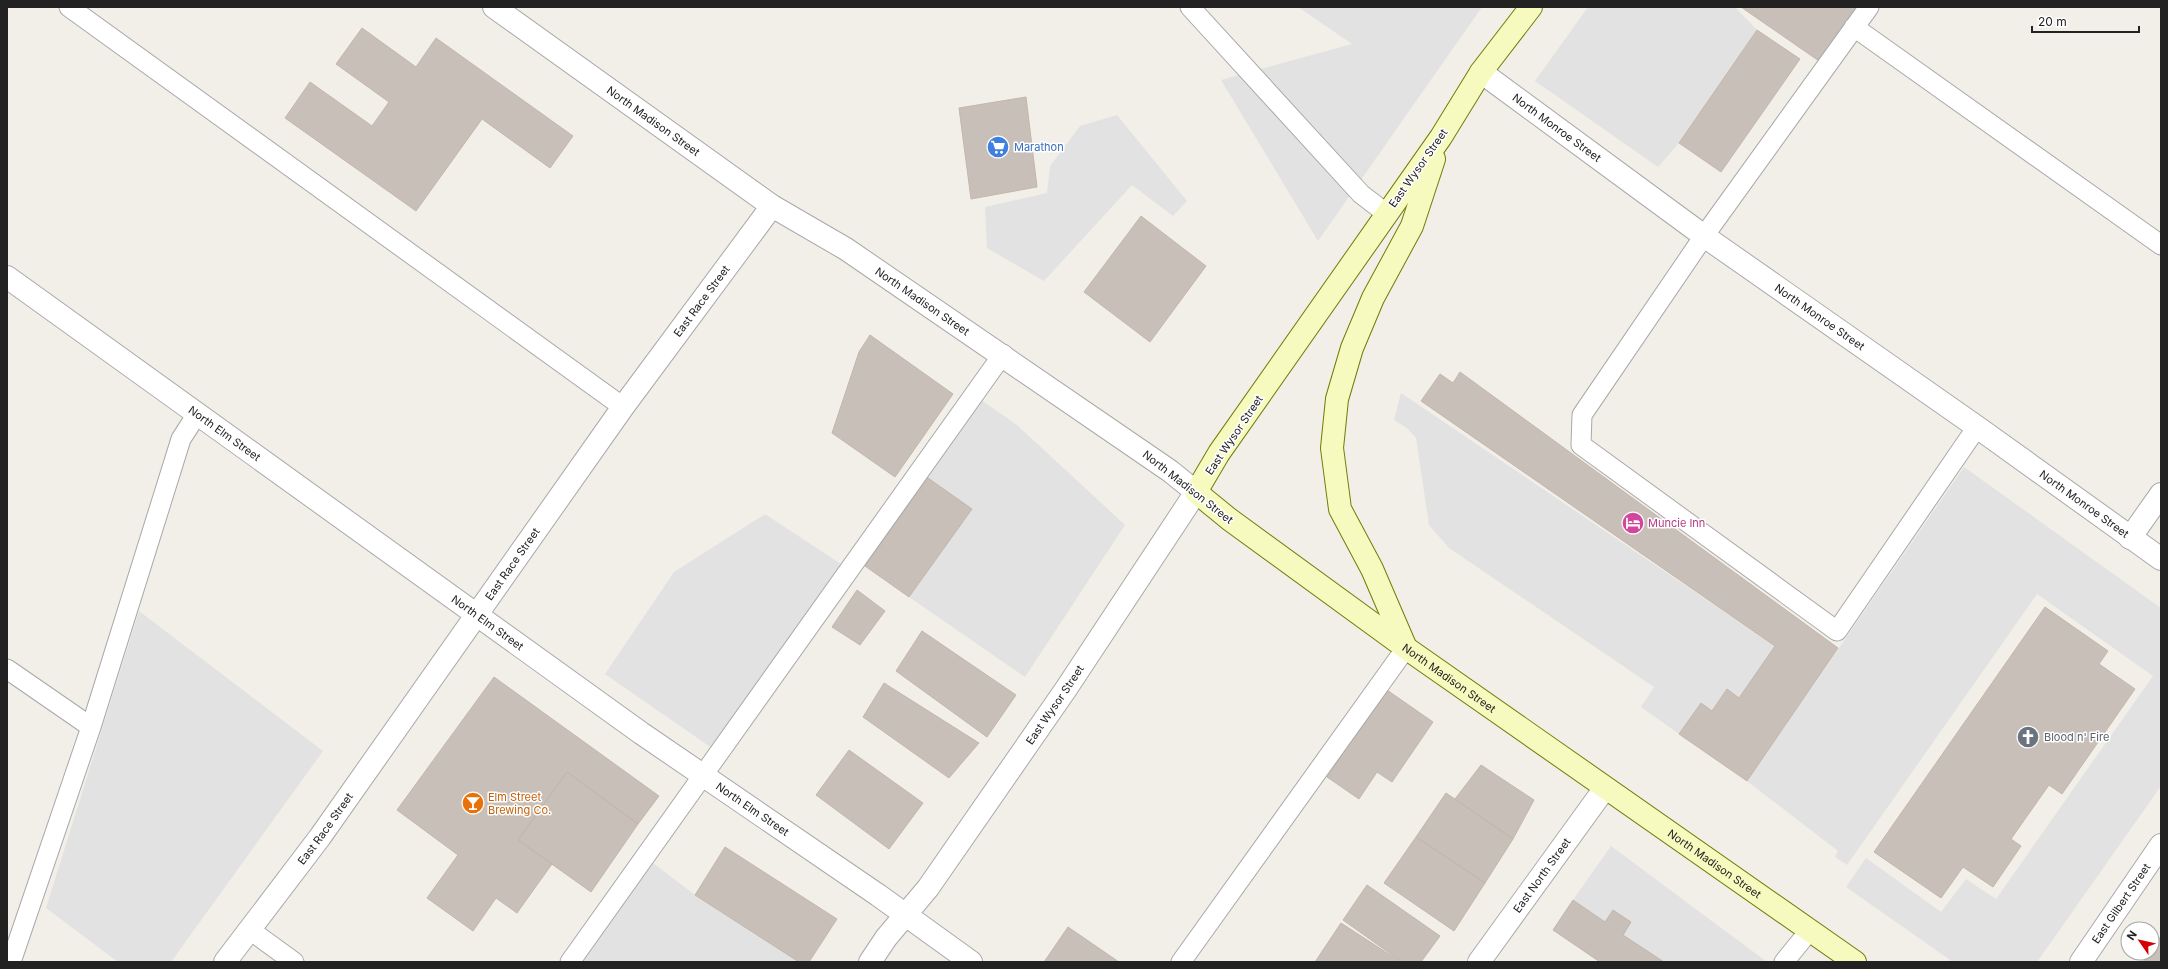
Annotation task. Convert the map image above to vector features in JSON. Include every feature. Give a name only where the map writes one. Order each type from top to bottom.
[{"type":"main road","name":"East Wysor Street","points":[[1196,492],[1219,453],[1441,137],[1481,72],[1531,7]]},
{"type":"main road","points":[[1406,648],[1372,570],[1340,509],[1332,448],[1337,399],[1352,348],[1373,298],[1412,226],[1441,137]]},
{"type":"main road","name":"North Madison Street","points":[[1196,492],[1229,519],[1406,648],[1855,962]]},
{"type":"street","name":"North Madison Street","points":[[494,7],[772,206],[846,249],[1003,354],[1170,471],[1196,492]]},
{"type":"street","name":"North Monroe Street","points":[[1481,72],[1704,236],[1977,427],[2161,559]]},
{"type":"street","name":"East Race Street","points":[[226,962],[320,837],[623,407],[772,206]]},
{"type":"street","name":"North Elm Street","points":[[7,277],[641,733],[906,915],[971,962]]},
{"type":"street","name":"East Wysor Street","points":[[870,962],[928,888],[1066,689],[1196,492]]},
{"type":"street","points":[[2130,538],[2161,494]]},
{"type":"street","name":"East North Street","points":[[1479,962],[1605,788]]},
{"type":"street","name":"East Gilbert Street","points":[[2081,962],[2159,854]]},
{"type":"lane","points":[[70,7],[623,407]]},
{"type":"lane","points":[[1190,7],[1361,194],[1387,214]]},
{"type":"lane","points":[[1868,7],[1704,236],[1582,415],[1581,445],[1837,631],[1977,427]]},
{"type":"lane","points":[[1854,28],[2161,245]]},
{"type":"lane","points":[[570,962],[704,776],[1003,354]]},
{"type":"lane","points":[[11,962],[91,727],[181,439],[197,414]]},
{"type":"lane","points":[[1181,962],[1406,648]]},
{"type":"lane","points":[[7,669],[91,727]]},
{"type":"lane","points":[[250,930],[294,962]]},
{"type":"lane","points":[[1784,962],[1810,930]]},
{"type":"shaded area","points":[[1298,7],[1482,7],[1318,241],[1221,80],[1352,44]]},
{"type":"shaded area","points":[[1588,7],[1735,7],[1757,30],[1679,143],[1658,167],[1535,81]]},
{"type":"shaded area","points":[[1117,115],[1187,201],[1173,216],[1132,185],[1044,281],[987,248],[985,207],[1047,193],[1050,166],[1080,126]]},
{"type":"shaded area","points":[[1401,393],[1775,646],[1739,698],[1727,689],[1712,711],[1701,703],[1679,734],[1641,707],[1654,687],[1449,548],[1429,525],[1416,438],[1407,428],[1394,420]]},
{"type":"shaded area","points":[[974,395],[1017,425],[1125,525],[1025,677],[909,597],[972,509],[919,472]]},
{"type":"shaded area","points":[[1964,467],[2161,608],[2161,786],[2037,962],[1953,962],[1846,887],[1866,858],[1941,912],[1966,879],[1996,899],[2153,676],[2037,594],[1847,865],[1835,857],[1838,851],[1747,781]]},
{"type":"shaded area","points":[[765,514],[850,570],[719,753],[605,674],[674,572]]},
{"type":"shaded area","points":[[139,611],[323,751],[171,962],[118,962],[46,908]]},
{"type":"shaded area","points":[[1611,846],[1767,962],[1664,962],[1623,935],[1631,922],[1605,922],[1573,900]]},
{"type":"shaded area","points":[[645,857],[695,895],[799,962],[570,962]]},
{"type":"building","points":[[1741,7],[1857,7],[1819,61]]},
{"type":"building","points":[[362,28],[416,67],[436,38],[573,136],[550,168],[482,119],[416,211],[285,118],[310,82],[372,126],[389,102],[336,64]]},
{"type":"building","points":[[1757,30],[1800,59],[1721,172],[1679,143]]},
{"type":"building","name":"Marathon","points":[[1026,97],[1037,187],[971,199],[959,108]]},
{"type":"building","points":[[1141,216],[1206,266],[1150,342],[1084,292]]},
{"type":"building","points":[[870,335],[953,394],[895,477],[832,433],[859,352]]},
{"type":"building","name":"Muncie Inn","points":[[1460,372],[1838,648],[1747,781],[1679,734],[1701,703],[1712,711],[1727,689],[1739,698],[1775,646],[1421,401],[1440,374],[1453,383]]},
{"type":"building","points":[[928,478],[972,509],[909,597],[865,566]]},
{"type":"building","points":[[857,590],[885,611],[860,645],[832,627]]},
{"type":"building","name":"Blood n' Fire","points":[[2045,607],[2108,651],[2099,664],[2135,689],[2062,794],[2049,785],[2011,839],[2021,846],[1993,887],[1963,867],[1941,898],[1874,852]]},
{"type":"building","points":[[922,631],[1016,695],[987,737],[896,671]]},
{"type":"building","name":"Elm Street Brewing Co.","points":[[494,677],[659,796],[638,824],[567,772],[518,840],[552,864],[517,913],[496,898],[473,931],[427,898],[458,855],[397,810]]},
{"type":"building","points":[[884,683],[979,743],[949,778],[863,717]]},
{"type":"building","points":[[1387,690],[1433,722],[1392,782],[1377,772],[1359,799],[1327,777]]},
{"type":"building","points":[[849,750],[923,803],[889,849],[816,795]]},
{"type":"building","points":[[1481,765],[1534,800],[1513,839],[1455,799]]},
{"type":"building","points":[[567,772],[638,824],[591,892],[518,840]]},
{"type":"building","points":[[1446,793],[1513,839],[1485,883],[1416,837]]},
{"type":"building","points":[[1416,837],[1485,883],[1454,931],[1384,883]]},
{"type":"building","points":[[725,847],[837,919],[809,962],[799,962],[695,895]]},
{"type":"building","points":[[1367,885],[1440,936],[1421,962],[1402,962],[1343,920]]},
{"type":"building","points":[[1573,900],[1605,922],[1613,910],[1631,922],[1623,935],[1664,962],[1600,962],[1553,930]]},
{"type":"building","points":[[1341,923],[1401,962],[1315,962]]},
{"type":"building","points":[[1068,927],[1119,962],[1044,962]]},
{"type":"building","points":[[2161,936],[2161,962],[2143,962],[2160,961]]},
{"type":"place","name":"Marathon","points":[[998,147]]},
{"type":"place","name":"Muncie Inn","points":[[1633,523]]},
{"type":"place","name":"Blood n' Fire","points":[[2028,737]]},
{"type":"place","name":"Elm Street Brewing Co.","points":[[473,803]]}]
